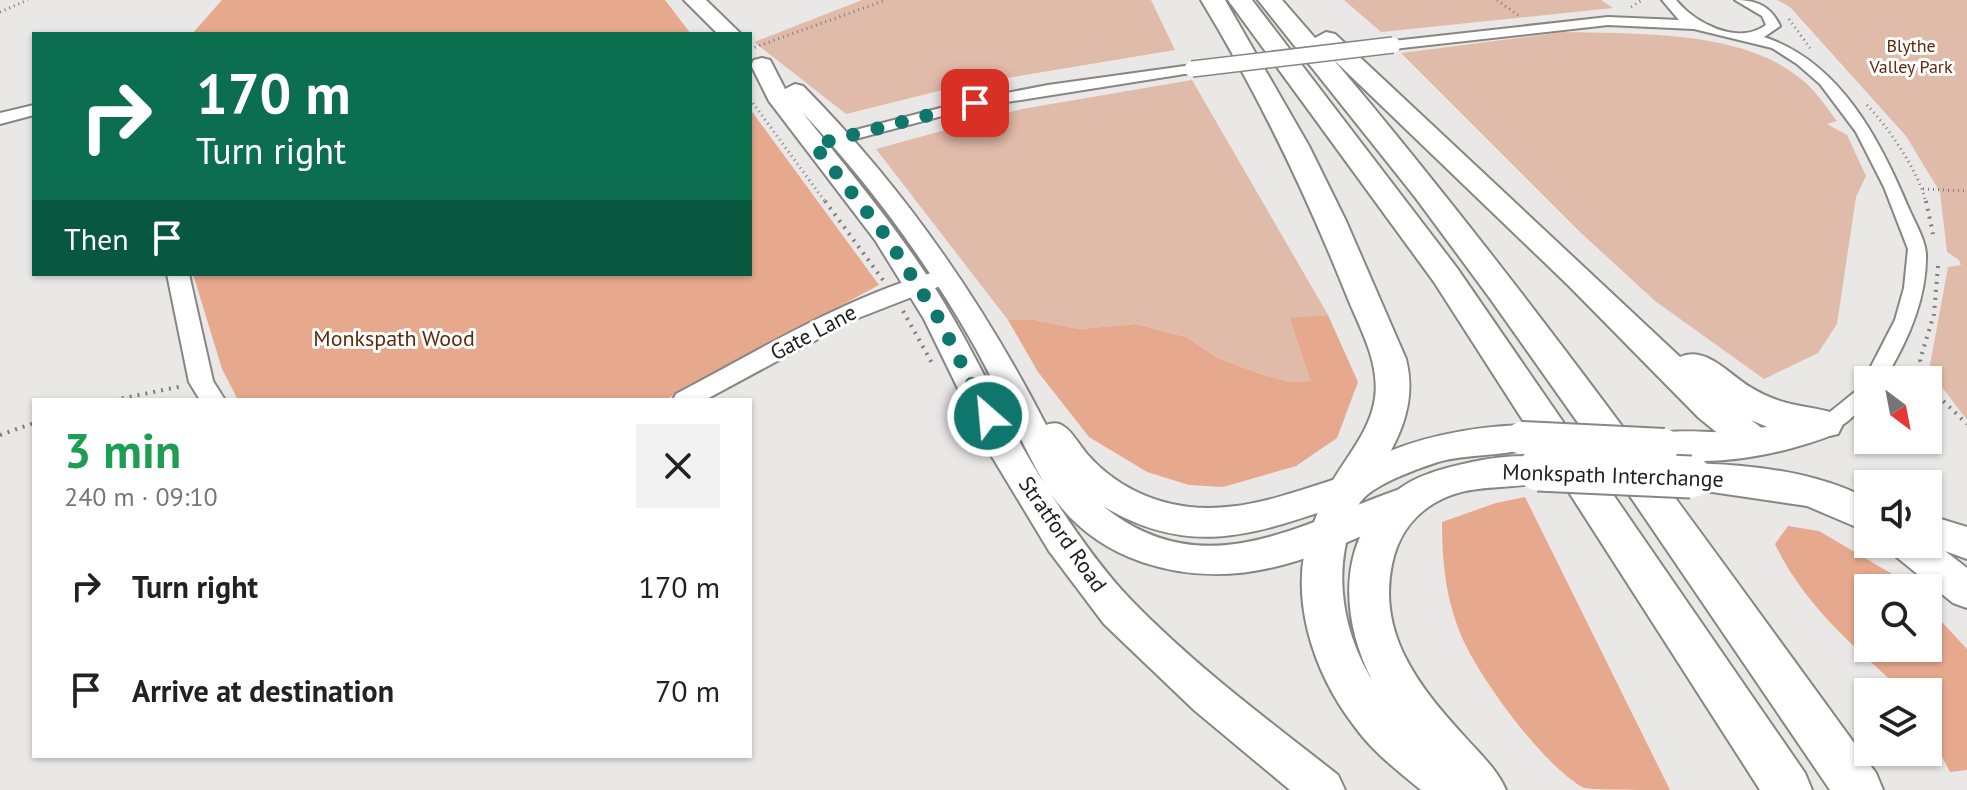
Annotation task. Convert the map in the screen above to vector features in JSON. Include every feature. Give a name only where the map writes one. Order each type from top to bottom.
[{"type":"highway","points":[[1213,0],[1269,93],[1326,209],[1394,378],[1391,413],[1384,430],[1348,489],[1327,533],[1322,587],[1326,621],[1350,681],[1370,712],[1407,751],[1457,790]]},
{"type":"highway","points":[[1240,0],[1446,275],[1788,790]]},
{"type":"highway","points":[[1270,0],[1416,180],[1581,396],[1859,790]]},
{"type":"highway","points":[[1279,0],[1292,8],[1356,67],[1712,409],[1754,442],[1854,507]]},
{"type":"highway","points":[[1580,279],[1721,386],[1761,411],[1799,424],[1825,424]]},
{"type":"highway","points":[[1348,489],[1410,456],[1439,446],[1482,439],[1530,454],[1754,442],[1789,437],[1825,424]]},
{"type":"highway","name":"Monkspath Interchange","points":[[1483,790],[1406,699],[1382,660],[1374,638],[1369,615],[1371,557],[1381,531],[1409,500],[1444,482],[1493,470],[1530,454],[1691,477],[1727,478],[1854,508]]},
{"type":"highway","points":[[1942,535],[1967,543]]},
{"type":"highway","points":[[1926,558],[1967,591]]},
{"type":"main road","points":[[694,0],[728,32]]},
{"type":"main road","name":"Stratford Road","points":[[754,56],[777,96],[925,244],[918,284],[1008,453],[1062,541],[1118,612],[1208,697],[1323,790]]},
{"type":"main road","name":"Stratford Road","points":[[918,284],[993,352],[1065,488],[1087,513],[1116,533],[1146,548],[1179,558],[1220,561],[1275,552],[1409,500]]},
{"type":"main road","points":[[993,352],[1084,473],[1132,506],[1170,517],[1221,523],[1248,520],[1348,489]]},
{"type":"street","points":[[1741,0],[1759,8],[1773,20],[1769,31],[1748,36]]},
{"type":"street","points":[[1674,2],[1684,18],[1695,25]]},
{"type":"street","points":[[826,142],[975,103],[1048,89],[1393,45],[1608,21],[1695,25],[1721,33],[1748,36],[1771,44],[1808,67],[1849,112],[1889,180],[1917,251],[1910,305],[1892,353],[1883,366]]},
{"type":"street","points":[[0,119],[32,111]]},
{"type":"street","points":[[178,276],[207,391]]},
{"type":"street","name":"Gate Lane","points":[[689,398],[918,284]]},
{"type":"street","points":[[1825,424],[1837,419],[1854,403]]},
{"type":"path","points":[[0,12],[28,0]]},
{"type":"path","points":[[754,56],[886,0]]},
{"type":"path","points":[[1497,0],[1524,20]]},
{"type":"path","points":[[752,101],[918,284]]},
{"type":"path","points":[[1935,242],[1923,189],[1967,191]]},
{"type":"path","points":[[1938,255],[1938,297],[1932,334],[1920,360],[1937,395],[1967,424]]},
{"type":"path","points":[[135,398],[207,391]]},
{"type":"path","points":[[0,435],[32,424]]},
{"type":"green space","points":[[222,0],[665,0],[689,32],[194,32]]},
{"type":"green space","points":[[862,0],[1151,0],[1175,50],[959,86],[846,114],[754,42]]},
{"type":"green space","points":[[1344,0],[1601,0],[1613,8],[1381,32]]},
{"type":"green space","name":"Blythe Valley Park","points":[[1777,0],[1967,0],[1967,420],[1942,387],[1942,366],[1930,365],[1948,267],[1961,265],[1947,252],[1940,192],[1906,136],[1790,7]]},
{"type":"green space","points":[[1564,32],[1684,37],[1745,50],[1772,60],[1796,75],[1823,102],[1837,121],[1827,124],[1847,135],[1866,176],[1856,197],[1837,324],[1818,353],[1764,379],[1655,301],[1580,232],[1401,53]]},
{"type":"green space","points":[[1192,80],[1328,315],[1289,319],[1312,381],[1290,382],[1261,374],[1218,358],[1186,337],[1136,324],[1079,329],[1035,320],[1008,320],[876,149],[1022,109]]},
{"type":"green space","name":"Monkspath Wood","points":[[752,112],[879,285],[669,398],[237,398],[222,369],[194,276],[752,276]]},
{"type":"green space","points":[[1328,315],[1358,382],[1337,438],[1296,466],[1223,487],[1189,485],[1147,472],[1089,437],[1038,372],[1008,320],[1035,320],[1079,329],[1136,324],[1186,337],[1218,358],[1290,382],[1311,381],[1289,318]]},
{"type":"green space","points":[[1525,497],[1670,790],[1584,788],[1567,777],[1511,715],[1465,644],[1447,587],[1442,522],[1496,503]]},
{"type":"green space","points":[[1788,526],[1819,531],[1854,552],[1854,558],[1865,558],[1892,574],[1854,574],[1854,645],[1800,587],[1775,544]]},
{"type":"green space","points":[[1942,622],[1967,649],[1967,770],[1950,772],[1942,757],[1942,678],[1889,678],[1871,662],[1942,662]]},
{"type":"route","points":[[975,103],[923,114],[814,145],[886,236],[939,319],[988,416]]}]
